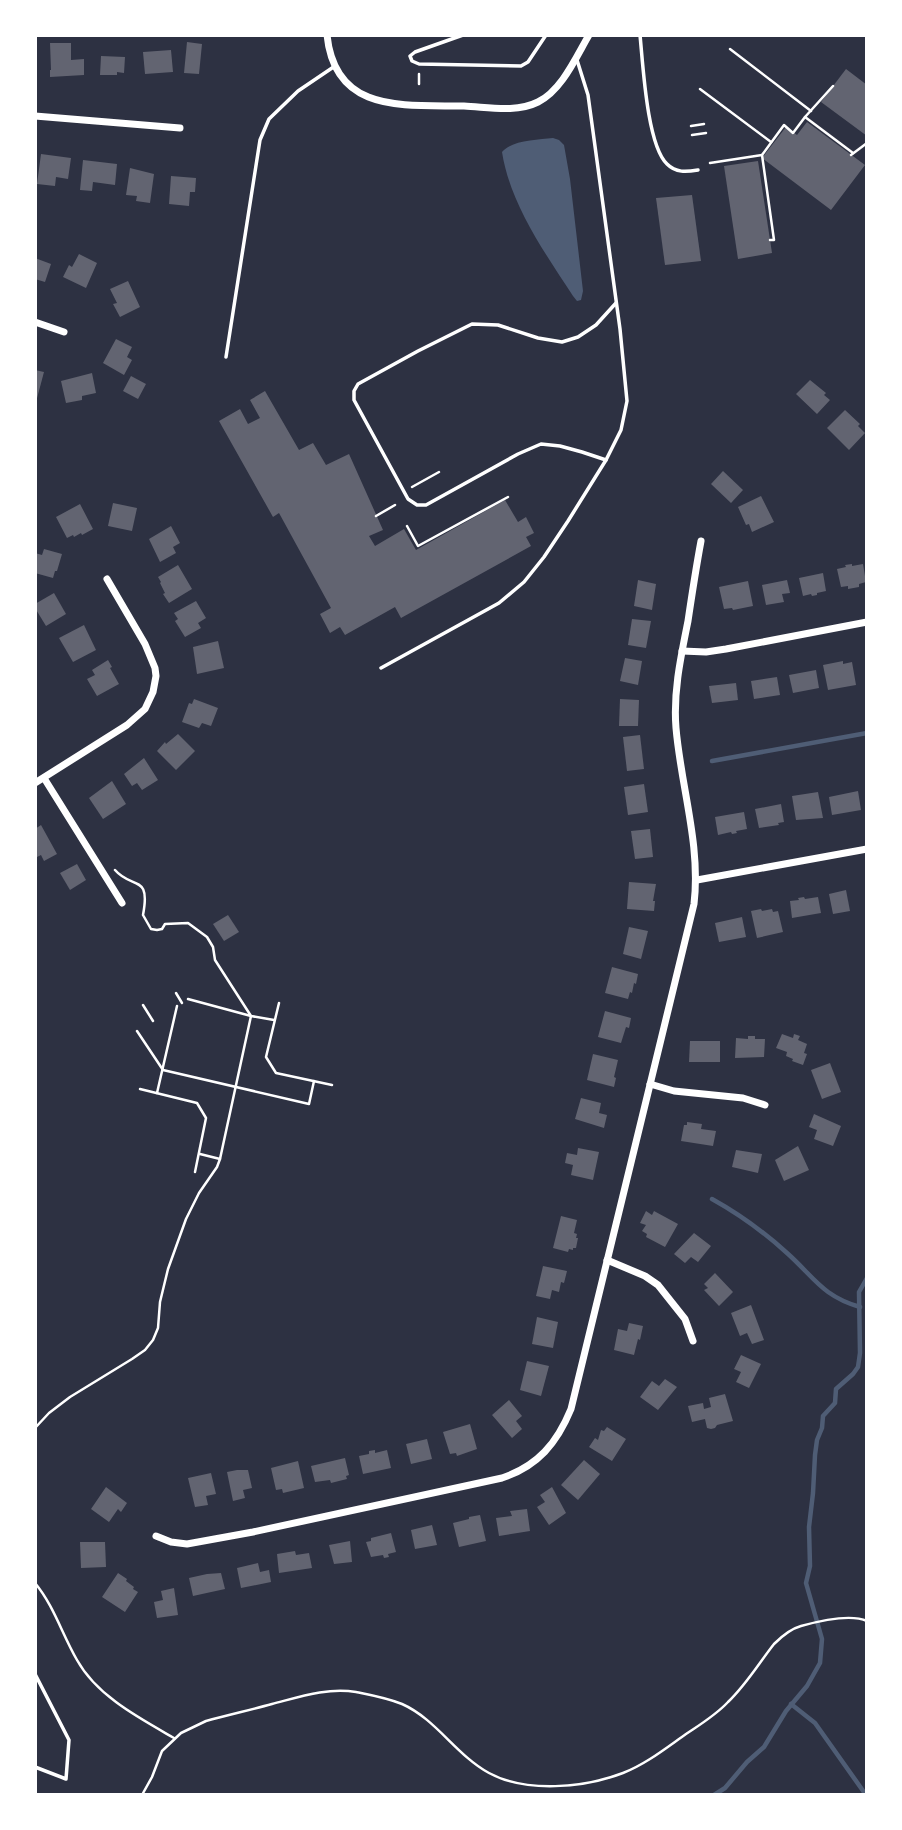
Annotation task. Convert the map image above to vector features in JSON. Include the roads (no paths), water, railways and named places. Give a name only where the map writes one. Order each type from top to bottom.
[{"type":"street","points":[[327,35],[328,47],[338,75],[369,98],[392,104],[518,108],[540,101],[550,92],[562,79],[589,35]]},
{"type":"street","points":[[35,116],[180,128]]},
{"type":"street","points":[[35,322],[64,332]]},
{"type":"street","points":[[156,1536],[187,1545],[502,1478],[514,1474],[546,1452],[563,1429],[571,1409],[694,904],[696,861],[676,727],[677,680],[701,541]]},
{"type":"street","points":[[35,783],[127,725],[145,709],[153,692],[155,668],[145,644],[107,579]]},
{"type":"street","points":[[682,651],[726,649],[867,622]]},
{"type":"street","points":[[44,778],[122,903]]},
{"type":"street","points":[[697,880],[867,849]]},
{"type":"street","points":[[650,1084],[674,1091],[743,1098],[765,1105]]},
{"type":"street","points":[[607,1260],[645,1276],[658,1285],[685,1319],[692,1341]]},
{"type":"lane","points":[[463,35],[415,52],[410,56],[412,61],[419,64],[521,66],[528,62],[546,35]]},
{"type":"lane","points":[[640,35],[656,149],[668,166],[682,172],[698,170]]},
{"type":"lane","points":[[381,668],[499,603],[524,582],[544,557],[606,460],[621,430],[627,401],[616,303],[588,95],[576,58]]},
{"type":"lane","points":[[226,357],[260,140],[269,119],[298,92],[335,66]]},
{"type":"lane","points":[[606,460],[541,444],[426,505],[417,505],[408,499],[354,400],[354,391],[358,384],[472,324],[498,325],[538,338],[562,342],[578,337],[596,325],[616,303]]},
{"type":"lane","points":[[35,1674],[69,1740],[66,1779],[35,1767]]},
{"type":"water","points":[[553,138],[564,145],[570,179],[583,291],[581,300],[577,301],[540,245],[521,209],[506,171],[502,152],[518,143]]},
{"type":"waterway","points":[[712,761],[867,733]]},
{"type":"waterway","points":[[712,1199],[769,1238],[827,1291],[860,1307]]},
{"type":"waterway","points":[[714,1795],[725,1788],[764,1747],[820,1663],[822,1639],[806,1583],[810,1566],[809,1527],[815,1455],[823,1416],[835,1403],[836,1389],[858,1367],[859,1292],[867,1278]]},
{"type":"waterway","points":[[791,1704],[815,1723],[866,1795]]}]
